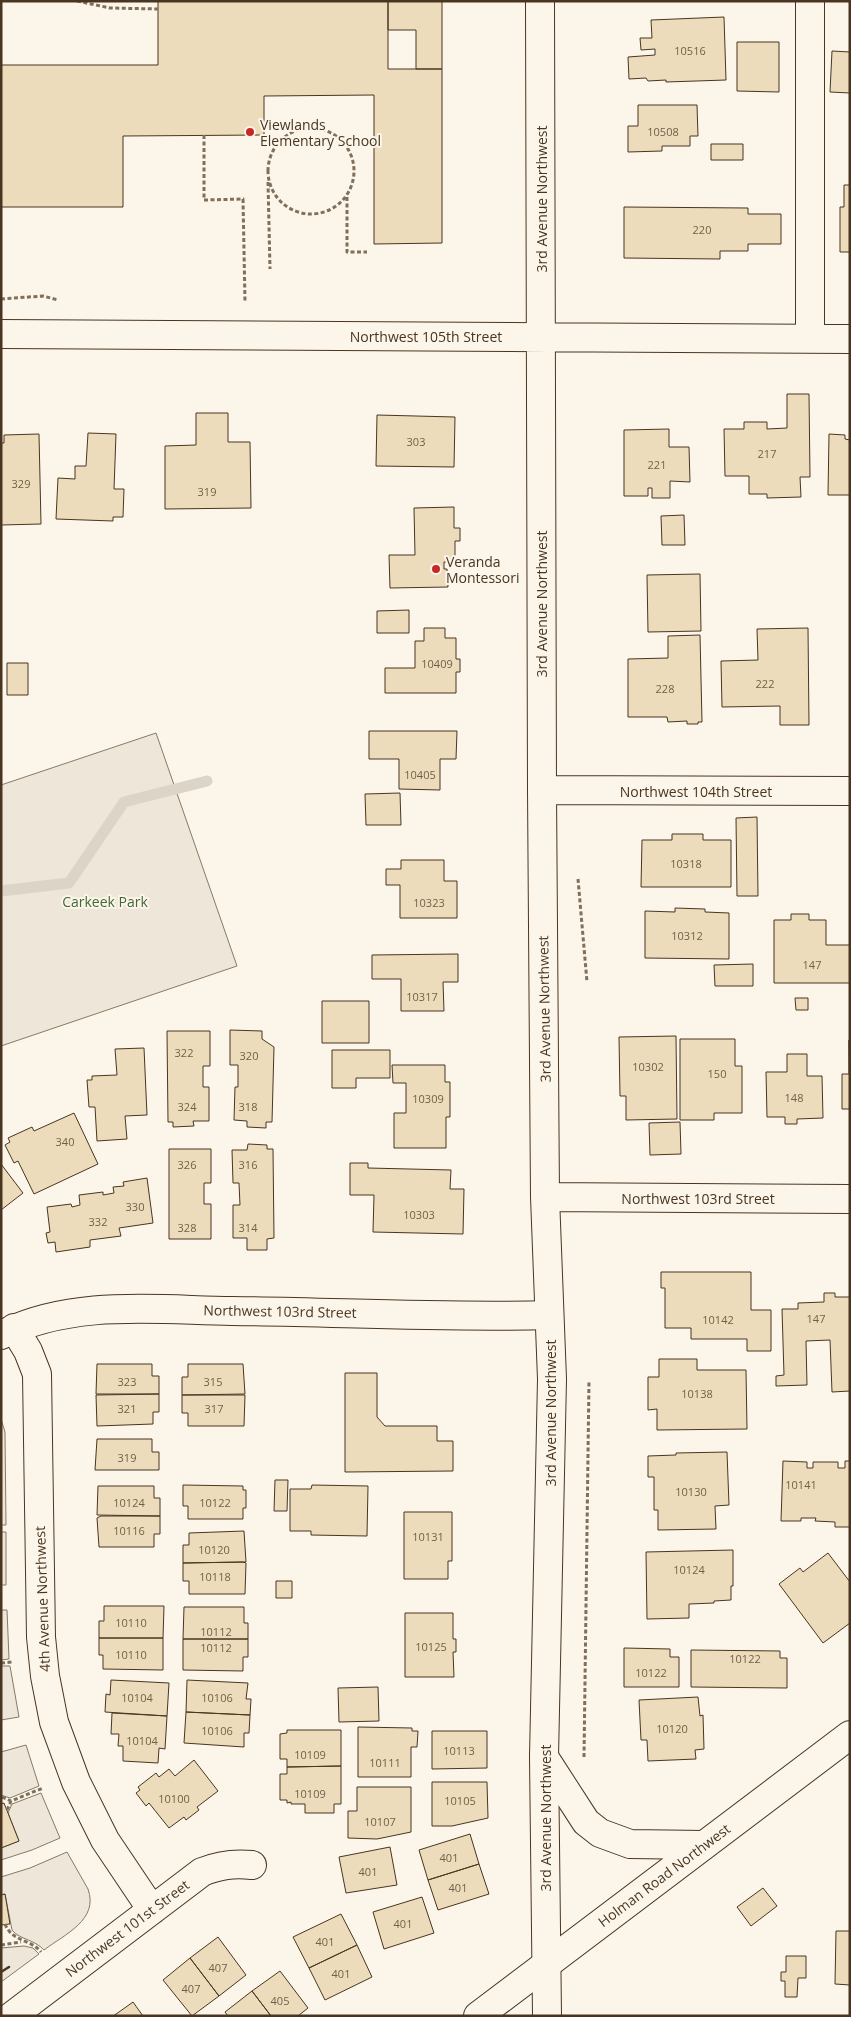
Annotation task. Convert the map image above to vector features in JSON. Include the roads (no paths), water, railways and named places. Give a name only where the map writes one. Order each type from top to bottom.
[{"type":"street","name":"3rd Avenue Northwest","points":[[540,1],[545,1197],[552,1379],[544,1757],[547,2016]]},
{"type":"street","points":[[810,1],[810,339]]},
{"type":"street","name":"Northwest 105th Street","points":[[1,334],[850,339]]},
{"type":"street","name":"Northwest 104th Street","points":[[542,790],[850,791]]},
{"type":"street","name":"Northwest 103rd Street","points":[[545,1197],[850,1199]]},
{"type":"street","name":"Northwest 103rd Street","points":[[8,1331],[60,1314],[92,1310],[490,1316],[549,1315]]},
{"type":"street","name":"4th Avenue Northwest","points":[[8,1331],[28,1351],[37,1374],[41,1637],[45,1676],[54,1722],[76,1782],[105,1840],[152,1910]]},
{"type":"street","name":"Holman Road Northwest","points":[[478,2016],[850,1734]]},
{"type":"street","points":[[544,1757],[586,1822],[600,1833],[630,1844],[704,1845]]},
{"type":"street","name":"Northwest 101st Street","points":[[12,2016],[202,1872],[220,1865],[236,1863],[252,1865]]},
{"type":"waterway","points":[[1,891],[69,883],[124,802],[207,781]]},
{"type":"place","name":"Viewlands Elementary School","points":[[250,132]]},
{"type":"place","name":"Veranda Montessori","points":[[436,569]]},
{"type":"park label","name":"Carkeek Park","points":[[105,901]]}]
